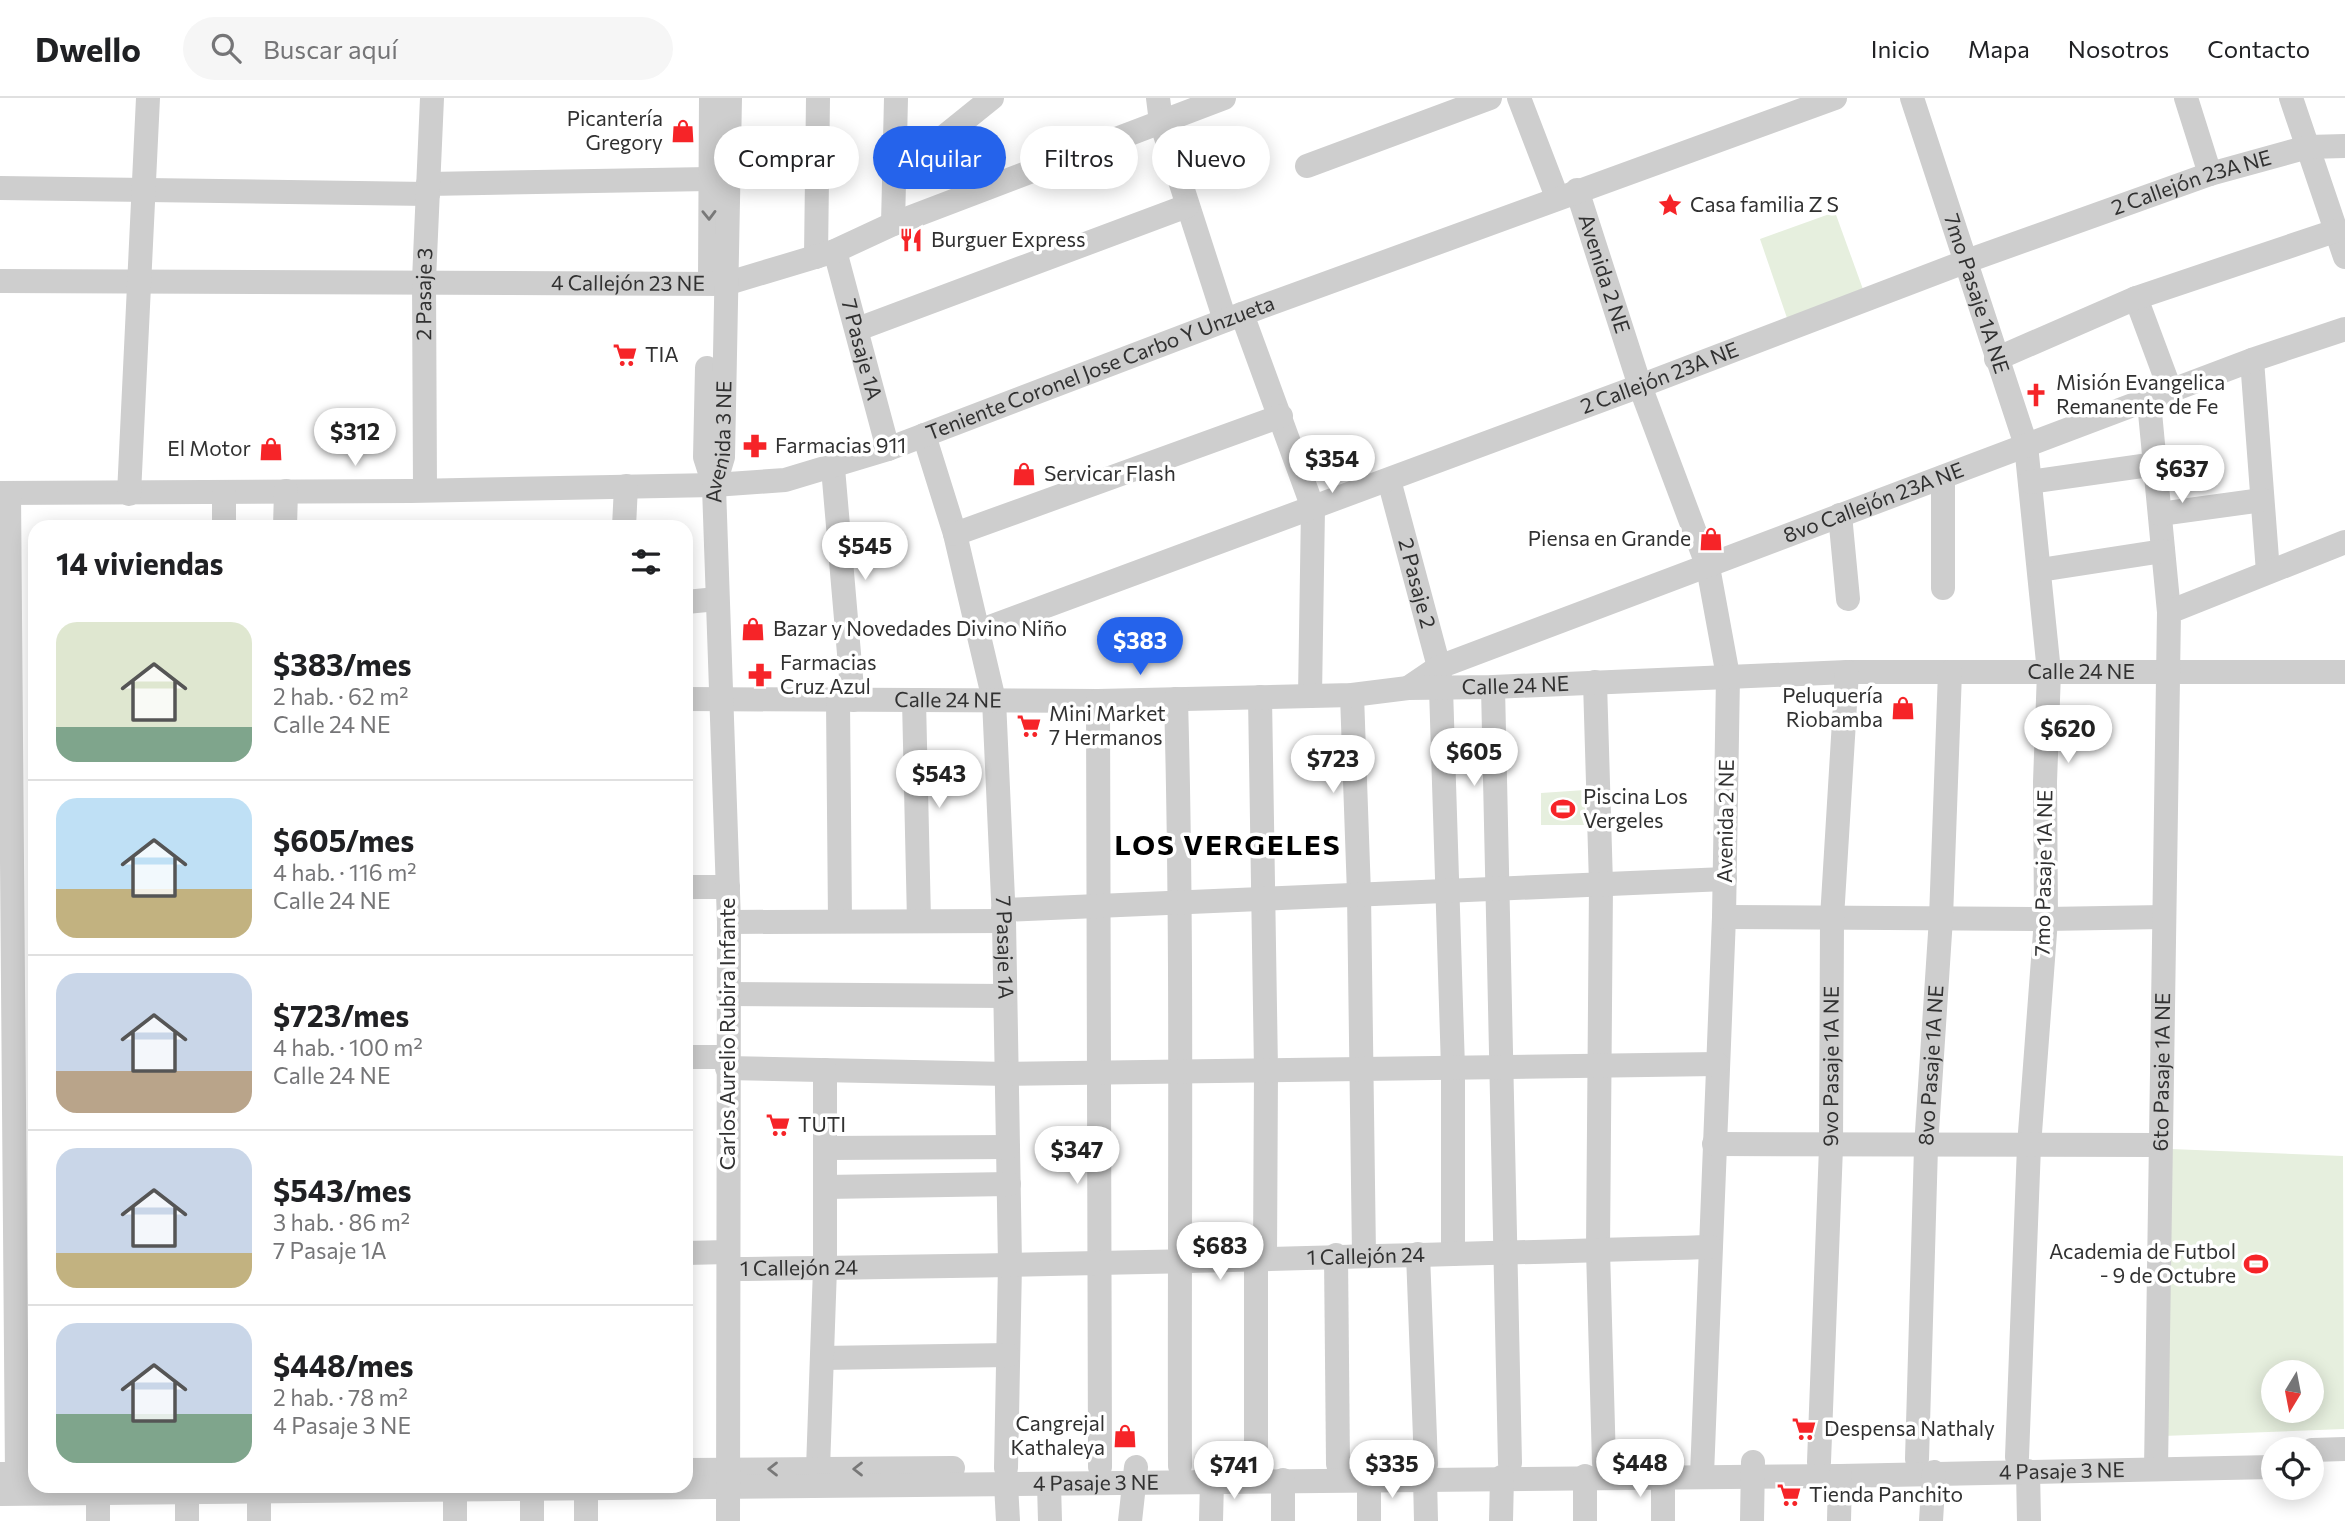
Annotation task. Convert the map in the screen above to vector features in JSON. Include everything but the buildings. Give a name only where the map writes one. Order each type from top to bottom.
[{"type":"street","points":[[129,494],[148,98]]},
{"type":"street","name":"2 Pasaje 3","points":[[425,490],[424,280],[432,98]]},
{"type":"street","points":[[710,98],[709,179],[718,285]]},
{"type":"street","points":[[718,285],[730,98]]},
{"type":"street","name":"7 Pasaje 1A","points":[[818,98],[825,254],[858,329],[888,449]]},
{"type":"street","points":[[895,126],[896,98]]},
{"type":"street","points":[[957,126],[992,98]]},
{"type":"street","name":"4 Callejón 23 NE","points":[[0,281],[424,280],[718,285],[825,254],[1159,110],[1224,98]]},
{"type":"street","points":[[1307,166],[1490,98]]},
{"type":"street","name":"Avenida 2 NE","points":[[1520,98],[1567,194],[1708,567],[1728,676],[1724,917],[1702,1469]]},
{"type":"street","name":"Teniente Coronel Jose Carbo Y Unzueta","points":[[4,493],[425,490],[714,485],[785,480],[888,449],[1233,317],[1835,98]]},
{"type":"street","name":"7mo Pasaje 1A NE","points":[[1912,98],[2026,445],[2049,672],[2045,782],[2046,919],[2029,1146],[2022,1464],[2029,1521]]},
{"type":"street","points":[[2186,98],[2210,174]]},
{"type":"street","points":[[2291,98],[2345,257]]},
{"type":"street","points":[[1159,110],[1187,206],[1233,317],[1281,416],[1313,508],[1310,696]]},
{"type":"street","name":"2 Callejón 23A NE","points":[[979,631],[1389,480],[1967,261],[2210,174],[2308,147],[2345,146]]},
{"type":"street","points":[[0,188],[428,189],[709,179]]},
{"type":"street","points":[[893,224],[894,189]]},
{"type":"street","points":[[858,329],[1187,206]]},
{"type":"street","points":[[1996,359],[2136,298],[2334,231]]},
{"type":"street","name":"Avenida 3 NE","points":[[717,599],[714,485],[723,457],[718,285]]},
{"type":"street","name":"6to Pasaje 1A NE","points":[[2136,298],[2160,397],[2156,464],[2169,612],[2156,1462]]},
{"type":"street","name":"8vo Callejón 23A NE","points":[[1440,677],[1840,516],[2252,360],[2345,329]]},
{"type":"street","points":[[2252,360],[2268,572]]},
{"type":"street","points":[[955,534],[1281,416]]},
{"type":"street","name":"7 Pasaje 1A","points":[[924,435],[955,534],[994,700],[1004,915],[1009,1184],[1006,1476],[1008,1521]]},
{"type":"street","points":[[2030,482],[2156,464]]},
{"type":"street","points":[[832,467],[845,701],[840,922]]},
{"type":"street","points":[[1943,477],[1943,588]]},
{"type":"street","name":"2 Pasaje 2","points":[[1389,480],[1440,677],[1453,1068],[1453,1254]]},
{"type":"street","points":[[624,520],[626,486]]},
{"type":"street","points":[[285,520],[286,491]]},
{"type":"street","points":[[4,493],[16,704],[7,798],[16,897],[16,1063],[8,1163],[26,1259],[17,1474]]},
{"type":"street","points":[[224,493],[224,520]]},
{"type":"street","points":[[2160,514],[2262,500]]},
{"type":"street","points":[[1840,516],[1848,599]]},
{"type":"street","points":[[2169,612],[2345,542]]},
{"type":"street","points":[[2040,570],[2163,551]]},
{"type":"street","points":[[693,601],[717,599]]},
{"type":"street","name":"Carlos Aurelio Rubira Infante","points":[[717,599],[729,922],[728,1521]]},
{"type":"street","name":"Calle 24 NE","points":[[693,699],[1098,701],[1352,695],[1408,688],[1440,677],[1493,687],[1847,672],[2345,672]]},
{"type":"street","name":"9vo Pasaje 1A NE","points":[[1819,1462],[1831,1147],[1832,918],[1847,672]]},
{"type":"street","name":"8vo Pasaje 1A NE","points":[[1931,1521],[1926,1466],[1926,1147],[1941,918],[1950,672]]},
{"type":"street","points":[[1585,1521],[1594,1470],[1601,1066],[1601,884],[1595,682]]},
{"type":"street","points":[[1493,687],[1504,1067],[1506,1470],[1501,1521]]},
{"type":"street","points":[[1352,695],[1359,894],[1364,1255]]},
{"type":"street","points":[[1256,1464],[1266,1070],[1260,697]]},
{"type":"street","points":[[1176,699],[1181,901],[1178,1262],[1180,1466]]},
{"type":"street","points":[[914,700],[919,921]]},
{"type":"street","points":[[1098,701],[1100,1467]]},
{"type":"street","points":[[729,922],[919,921],[1181,901],[1725,879]]},
{"type":"street","points":[[693,887],[728,887]]},
{"type":"street","points":[[1724,917],[2163,917]]},
{"type":"street","points":[[728,994],[1005,996]]},
{"type":"street","points":[[693,1058],[825,1070],[1007,1074],[1717,1064]]},
{"type":"street","points":[[818,1469],[825,1268],[825,1070]]},
{"type":"street","points":[[1714,1144],[1831,1147],[2160,1145]]},
{"type":"street","points":[[825,1148],[1008,1147]]},
{"type":"street","points":[[825,1187],[1009,1184]]},
{"type":"street","name":"1 Callejón 24","points":[[693,1254],[825,1268],[1100,1265],[1261,1257],[1710,1247]]},
{"type":"street","points":[[1418,1254],[1426,1521]]},
{"type":"street","points":[[1336,1255],[1339,1464]]},
{"type":"street","points":[[822,1358],[1008,1355]]},
{"type":"street","points":[[2324,1450],[2345,1449]]},
{"type":"street","name":"4 Pasaje 3 NE","points":[[2156,1462],[2261,1452]]},
{"type":"street","name":"4 Pasaje 3 NE","points":[[693,1481],[818,1469],[1006,1476],[1049,1484],[1180,1466],[1256,1464],[1339,1464],[1425,1471],[1753,1468],[1819,1462],[1926,1466],[2156,1462],[2261,1466]]},
{"type":"street","points":[[2324,1466],[2345,1465]]},
{"type":"street","name":"4 Pasaje 3 NE","points":[[1753,1468],[1840,1476],[1926,1466]]},
{"type":"street","name":"4 Pasaje 3 NE","points":[[693,1472],[728,1479],[1006,1476],[1100,1467],[1135,1474],[1212,1480],[1283,1480],[1369,1479],[1425,1471]]},
{"type":"street","points":[[1752,1521],[1753,1468]]},
{"type":"street","name":"4 Pasaje 3 NE","points":[[1594,1470],[1663,1476],[1702,1469]]},
{"type":"street","points":[[1129,1521],[1135,1474]]},
{"type":"street","points":[[1663,1476],[1663,1521]]},
{"type":"street","points":[[1839,1521],[1840,1476]]},
{"type":"street","points":[[1369,1479],[1369,1521]]},
{"type":"street","points":[[1211,1521],[1212,1480]]},
{"type":"street","points":[[1283,1480],[1283,1521]]},
{"type":"street","points":[[1049,1484],[1050,1521]]},
{"type":"street","points":[[98,1493],[98,1521]]},
{"type":"street","name":"4 Pasaje 3 NE","points":[[0,1494],[98,1493]]},
{"type":"street","points":[[187,1493],[187,1521]]},
{"type":"street","points":[[259,1493],[259,1521]]},
{"type":"street","points":[[455,1493],[455,1521]]},
{"type":"street","points":[[532,1493],[532,1521]]},
{"type":"street","points":[[586,1493],[586,1521]]},
{"type":"green space","points":[[1835,212],[1864,292],[1787,318],[1760,239]]},
{"type":"green space","name":"Piscina Los Vergeles","points":[[1585,790],[1585,825],[1541,825],[1541,793]]},
{"type":"green space","name":"Academia de Futbol - 9 de Octubre","points":[[2171,1149],[2343,1156],[2344,1429],[2163,1436]]},
{"type":"place","name":"Picantería Gregory","points":[[683,131]]},
{"type":"place","name":"Casa familia Z S","points":[[1670,205]]},
{"type":"place","name":"Burguer Express","points":[[911,240]]},
{"type":"place","name":"TIA","points":[[625,355]]},
{"type":"place","name":"Misión Evangelica Remanente de Fe","points":[[2036,395]]},
{"type":"place","name":"Farmacias 911","points":[[755,446]]},
{"type":"place","name":"El Motor","points":[[271,449]]},
{"type":"place","name":"Servicar Flash","points":[[1024,474]]},
{"type":"place","name":"Piensa en Grande","points":[[1711,539]]},
{"type":"place","name":"Bazar y Novedades Divino Niño","points":[[753,629]]},
{"type":"place","name":"Farmacias Cruz Azul","points":[[760,675]]},
{"type":"place","name":"Peluquería Riobamba","points":[[1903,708]]},
{"type":"place","name":"Mini Market 7 Hermanos","points":[[1029,726]]},
{"type":"place","name":"Piscina Los Vergeles","points":[[1563,809]]},
{"type":"place","name":"TUTI","points":[[778,1125]]},
{"type":"place","name":"Academia de Futbol - 9 de Octubre","points":[[2256,1264]]},
{"type":"place","name":"Despensa Nathaly","points":[[1804,1429]]},
{"type":"place","name":"Cangrejal Kathaleya","points":[[1125,1436]]},
{"type":"place","name":"Tienda Panchito","points":[[1789,1495]]},
{"type":"district","name":"LOS VERGELES","points":[[1228,845]]}]
